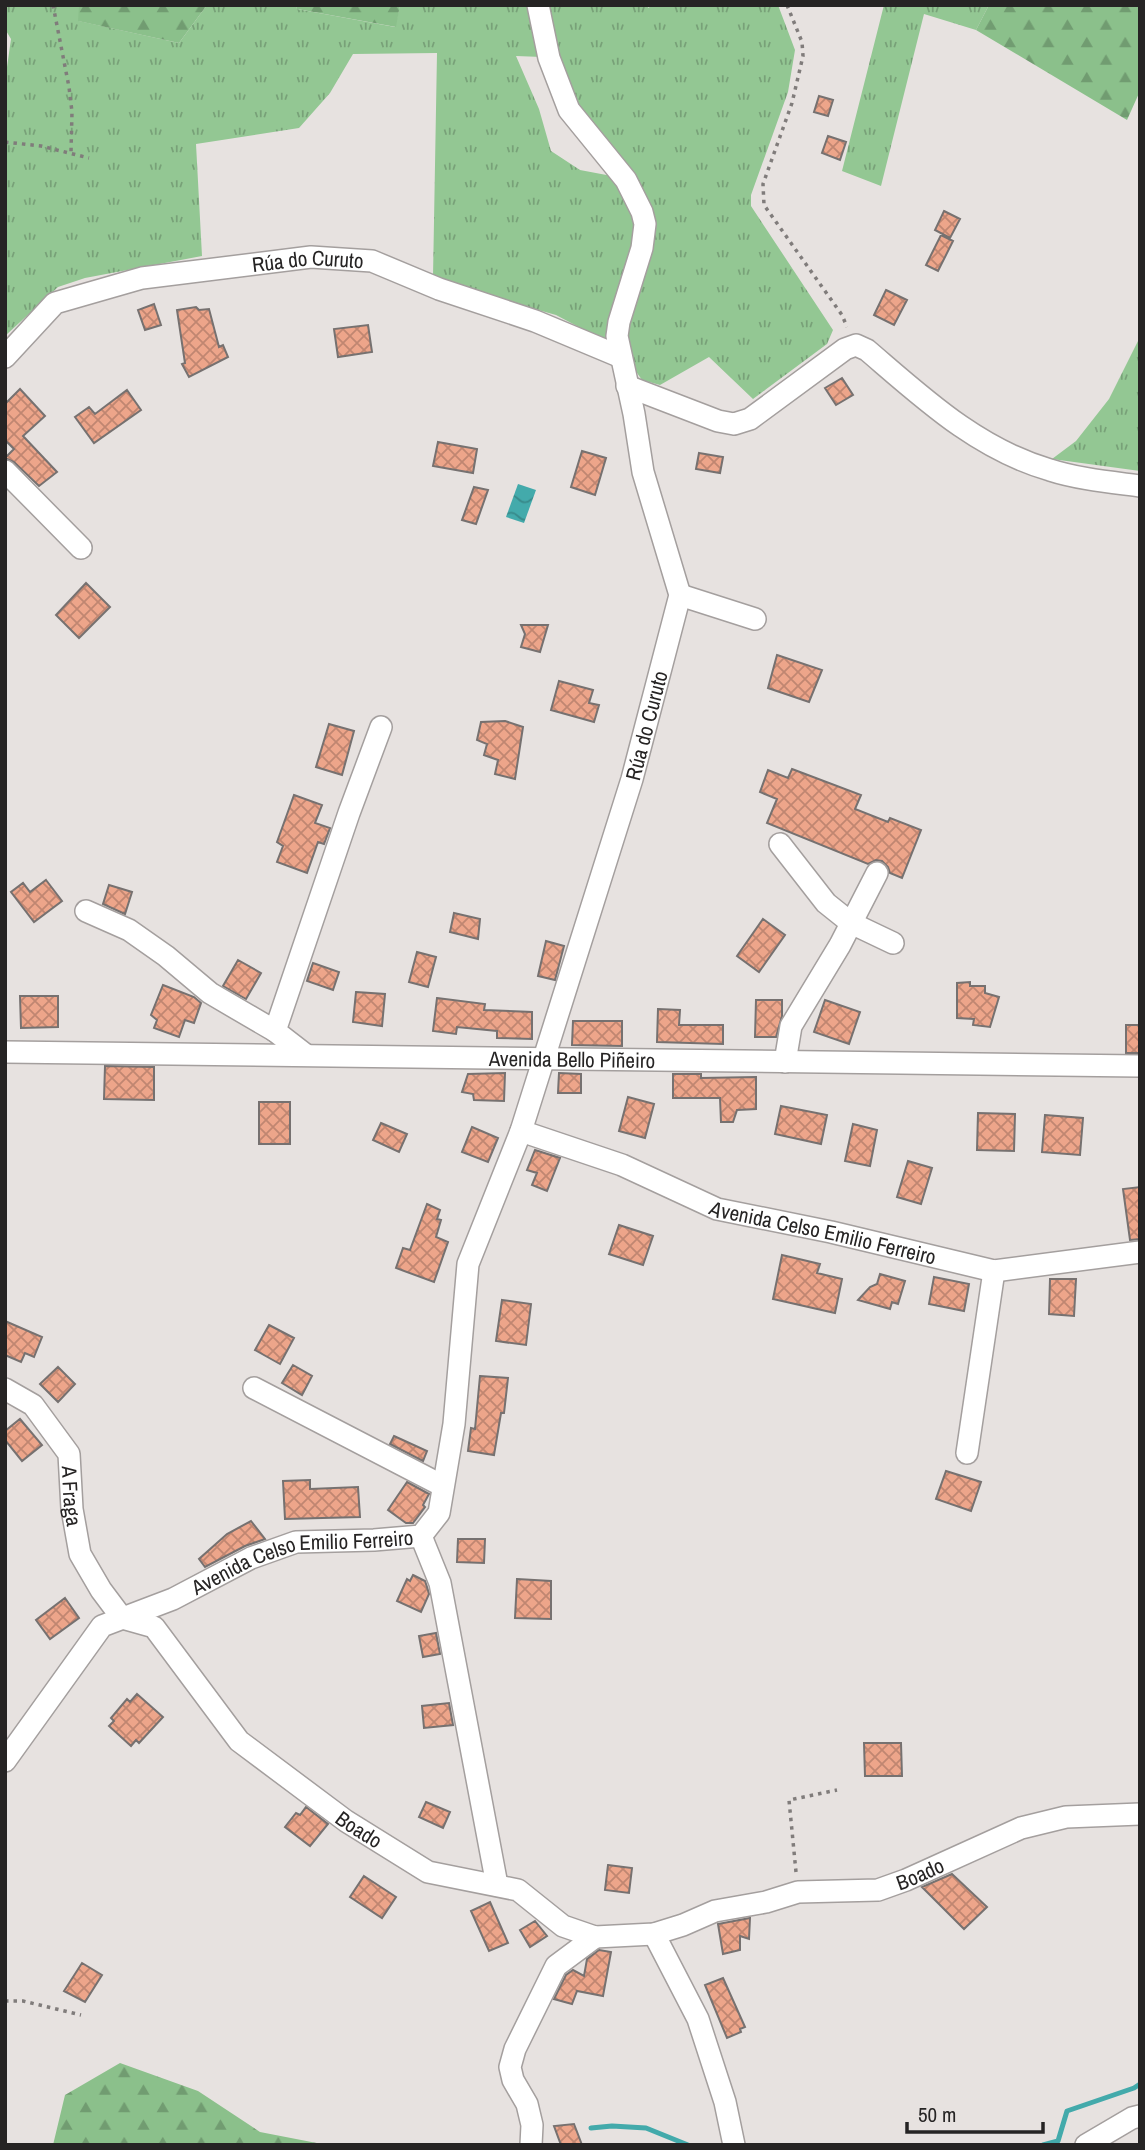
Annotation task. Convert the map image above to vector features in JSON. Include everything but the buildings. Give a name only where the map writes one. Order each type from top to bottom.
[{"type":"street","points":[[538,5],[550,58],[569,110],[626,180],[645,224],[642,248],[617,336],[643,472],[680,595],[755,619]]},
{"type":"street","name":"Rúa do Curuto","points":[[5,357],[55,303],[142,278],[311,257],[372,261],[439,289],[536,321],[621,357]]},
{"type":"street","points":[[627,386],[718,421],[734,424],[750,419],[845,349],[856,345],[867,349],[943,416],[1009,456],[1051,471],[1140,486]]},
{"type":"street","points":[[5,471],[81,548]]},
{"type":"street","name":"Rúa do Curuto","points":[[542,1059],[632,779],[680,595]]},
{"type":"street","points":[[275,1031],[381,727]]},
{"type":"street","points":[[780,845],[826,903],[851,923],[893,943]]},
{"type":"street","points":[[785,1062],[791,1026],[877,873]]},
{"type":"street","points":[[86,912],[129,930],[166,956],[210,993],[275,1031],[306,1055]]},
{"type":"street","name":"Avenida Bello Piñeiro","points":[[5,1052],[1140,1066]]},
{"type":"street","name":"Avenida Celso Emilio Ferreiro","points":[[5,1761],[102,1626],[173,1599],[251,1558],[296,1542],[374,1541],[421,1536],[439,1513],[454,1424],[468,1264],[521,1130],[542,1059]]},
{"type":"street","name":"Avenida Celso Emilio Ferreiro","points":[[521,1130],[622,1165],[718,1209],[831,1232],[994,1271],[1140,1252]]},
{"type":"street","points":[[968,1453],[994,1271]]},
{"type":"street","points":[[254,1388],[443,1486]]},
{"type":"street","name":"A Fraga","points":[[5,1389],[33,1405],[69,1454],[72,1509],[80,1554],[101,1590],[122,1618]]},
{"type":"street","points":[[421,1536],[440,1583],[497,1885]]},
{"type":"street","name":"Boado","points":[[122,1618],[155,1627],[239,1741],[346,1821],[428,1872],[518,1890],[563,1926],[595,1937],[654,1934],[715,1911],[766,1902],[798,1892],[878,1890],[1021,1828],[1066,1817],[1140,1814]]},
{"type":"street","points":[[654,1934],[698,2019],[725,2102],[734,2145]]},
{"type":"street","points":[[531,2145],[530,2114],[513,2080],[510,2067],[515,2049],[556,1966],[595,1937]]},
{"type":"street","points":[[1086,2145],[1140,2116]]},
{"type":"path","points":[[53,5],[69,87],[72,112],[71,152]]},
{"type":"path","points":[[787,5],[802,42],[803,56],[792,103],[763,184],[764,205],[842,315],[856,345]]},
{"type":"path","points":[[5,142],[71,152],[89,158]]},
{"type":"path","points":[[798,1892],[789,1800],[837,1790]]},
{"type":"path","points":[[5,2001],[23,2001],[81,2015]]},
{"type":"green space","points":[[5,5],[79,5],[79,21],[179,43],[207,5],[296,5],[297,9],[395,27],[400,5],[527,5],[542,57],[516,56],[539,109],[551,151],[580,170],[617,177],[640,228],[609,343],[556,315],[471,291],[433,277],[437,53],[353,54],[330,93],[299,128],[196,144],[202,256],[85,278],[58,287],[5,336],[5,81],[11,39],[5,29]]},
{"type":"green space","points":[[79,5],[207,5],[179,43],[78,21]]},
{"type":"green space","points":[[296,5],[400,5],[396,27],[297,9]]},
{"type":"green space","points":[[545,5],[645,5],[649,8],[650,5],[778,5],[795,50],[788,92],[751,195],[751,206],[833,330],[827,344],[753,399],[709,357],[660,385],[642,380],[628,360],[623,338],[648,247],[596,130],[574,99],[560,66]]},
{"type":"green space","points":[[884,5],[989,5],[976,30],[924,14],[881,186],[842,171]]},
{"type":"green space","points":[[989,5],[1140,5],[1140,91],[1127,120],[976,30]]},
{"type":"green space","points":[[1140,337],[1140,471],[1052,459],[1076,441],[1109,399]]},
{"type":"green space","points":[[120,2063],[198,2091],[260,2132],[327,2145],[53,2145],[65,2095]]},
{"type":"water","points":[[518,484],[536,490],[524,523],[506,517]]},
{"type":"waterway","points":[[1043,2145],[1058,2141],[1067,2111],[1140,2084]]},
{"type":"waterway","points":[[591,2128],[646,2128],[688,2145]]}]
